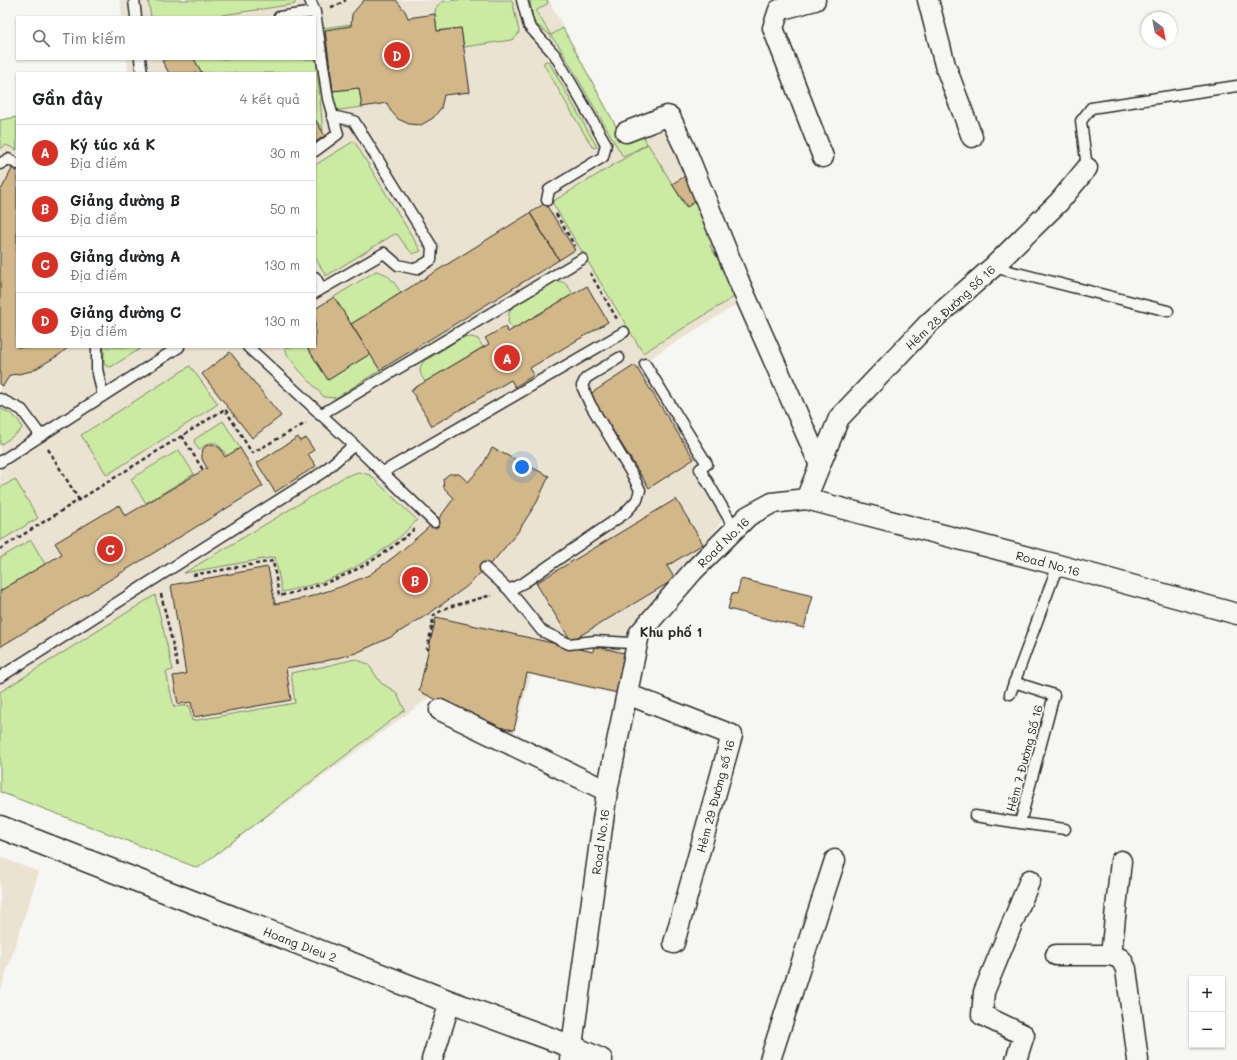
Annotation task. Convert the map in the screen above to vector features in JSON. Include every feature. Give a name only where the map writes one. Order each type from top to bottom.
[{"type":"street","points":[[815,0],[779,10],[773,28],[823,157]]},
{"type":"street","points":[[928,0],[946,64],[972,137]]},
{"type":"street","points":[[626,132],[667,116],[670,117],[684,146],[740,284],[820,465]]},
{"type":"street","name":"Hẻm 28 Đường Số 16","points":[[806,499],[839,418],[930,322],[993,267],[1059,202],[1087,168]]},
{"type":"street","name":"Road No.16","points":[[572,1054],[607,791],[639,634],[693,571],[748,516],[772,503],[806,499],[1237,614]]},
{"type":"street","name":"Hẻm 29 Đường số 16","points":[[627,694],[732,735],[674,943]]},
{"type":"street","points":[[440,710],[607,791]]},
{"type":"street","name":"Hoang Dieu 2","points":[[0,827],[450,1002],[572,1054],[601,1060]]},
{"type":"street","points":[[770,1060],[835,860]]},
{"type":"street","points":[[1111,955],[1121,861]]},
{"type":"street","points":[[1016,1060],[1024,1035],[982,1015],[984,992],[1030,880]]},
{"type":"street","points":[[1056,955],[1111,955],[1121,959],[1126,969],[1138,1060]]},
{"type":"street","points":[[432,1060],[450,1002]]},
{"type":"lane","points":[[134,0],[136,16]]},
{"type":"lane","points":[[310,0],[316,16]]},
{"type":"lane","points":[[522,0],[529,26],[555,55],[606,144],[603,157],[549,190],[547,200]]},
{"type":"lane","points":[[286,16],[315,12]]},
{"type":"lane","points":[[316,19],[328,99],[338,134],[316,150]]},
{"type":"lane","points":[[140,60],[142,72]]},
{"type":"lane","points":[[1087,168],[1081,121],[1091,108],[1237,86]]},
{"type":"lane","points":[[316,280],[319,291],[384,253],[398,265],[416,269],[431,260],[432,247],[354,121],[332,116]]},
{"type":"lane","points":[[0,164],[8,159],[16,163]]},
{"type":"lane","points":[[320,415],[582,259]]},
{"type":"lane","points":[[993,267],[1168,311]]},
{"type":"lane","points":[[383,472],[624,332]]},
{"type":"lane","points":[[97,348],[97,369],[103,396]]},
{"type":"lane","points":[[0,462],[176,348]]},
{"type":"lane","points":[[249,348],[383,472],[431,519]]},
{"type":"lane","points":[[509,590],[525,582],[624,514],[637,500],[640,490],[590,404],[582,386],[586,378],[619,358]]},
{"type":"lane","points":[[645,364],[707,464],[700,469],[735,529]]},
{"type":"lane","points":[[0,399],[22,410],[41,436]]},
{"type":"lane","points":[[0,677],[324,472],[354,445]]},
{"type":"lane","points":[[1010,694],[1058,566]]},
{"type":"lane","points":[[485,568],[509,590],[542,631],[568,644],[595,641],[631,643],[639,634]]},
{"type":"lane","name":"Hẻm 7 Đường Số 16","points":[[1014,682],[1054,695],[1020,823]]},
{"type":"lane","name":"Hẻm 7 Đường Số 16","points":[[975,816],[1066,829]]},
{"type":"path","points":[[338,5],[346,0]]},
{"type":"path","points":[[547,200],[624,332]]},
{"type":"path","points":[[0,549],[225,409],[252,453],[320,415]]},
{"type":"path","points":[[41,436],[79,500]]},
{"type":"path","points":[[182,436],[203,470]]},
{"type":"path","points":[[189,576],[273,561],[279,596],[336,580],[387,551],[431,519]]},
{"type":"path","points":[[160,588],[178,667]]},
{"type":"path","points":[[429,650],[427,649],[434,615],[448,607],[509,590]]},
{"type":"shaded area","points":[[120,0],[549,0],[624,141],[667,120],[744,300],[644,362],[729,512],[631,643],[619,695],[531,675],[512,739],[430,697],[198,868],[0,792],[0,120],[16,117],[16,348],[316,348],[316,72],[128,72],[127,60],[316,60],[316,16],[122,16]]},
{"type":"shaded area","points":[[0,857],[39,872],[0,992]]},
{"type":"green space","points":[[148,0],[295,0],[295,4],[217,16],[151,16]]},
{"type":"green space","points":[[512,0],[519,31],[517,36],[511,40],[464,47],[461,28],[437,31],[435,20],[436,8],[444,1]]},
{"type":"green space","points":[[530,0],[547,0],[548,3],[536,11],[551,35],[563,28],[624,141],[643,134],[647,144],[623,157],[559,46],[549,34],[538,26],[533,20]]},
{"type":"green space","points":[[351,24],[351,26],[325,30],[333,91],[359,88],[362,107],[340,110],[336,109],[334,105],[323,28]]},
{"type":"green space","points":[[316,58],[323,131],[316,120],[316,72],[201,72],[195,60],[316,60]]},
{"type":"green space","points":[[544,62],[549,62],[597,147],[592,147],[544,65]]},
{"type":"green space","points":[[16,117],[16,150],[6,145],[0,149],[0,120]]},
{"type":"green space","points":[[354,141],[421,251],[413,254],[397,234],[393,235],[326,276],[316,259],[316,164]]},
{"type":"green space","points":[[648,144],[686,207],[701,198],[719,240],[710,246],[739,294],[643,353],[552,202]]},
{"type":"green space","points":[[376,271],[388,276],[401,293],[351,324],[334,297]]},
{"type":"green space","points":[[555,281],[566,284],[573,294],[513,329],[508,322],[509,313],[512,307]]},
{"type":"green space","points":[[472,337],[478,339],[483,347],[425,382],[420,372],[420,367],[423,362],[461,338]]},
{"type":"green space","points":[[104,348],[141,348],[111,367],[104,364]]},
{"type":"green space","points":[[285,348],[308,348],[328,380],[370,354],[380,370],[336,398],[324,397],[299,370],[287,354]]},
{"type":"green space","points":[[190,366],[218,404],[107,475],[81,435]]},
{"type":"green space","points":[[0,408],[16,418],[21,424],[22,428],[19,432],[0,445]]},
{"type":"green space","points":[[223,421],[240,448],[227,456],[217,444],[214,443],[208,444],[199,450],[194,442],[195,439]]},
{"type":"green space","points":[[179,450],[194,474],[146,503],[131,480],[132,478]]},
{"type":"green space","points":[[358,472],[370,475],[417,520],[388,547],[354,568],[312,585],[282,592],[275,557],[184,573],[344,477]]},
{"type":"green space","points":[[15,479],[38,518],[0,541],[0,488]]},
{"type":"green space","points":[[31,540],[45,564],[0,591],[0,558]]},
{"type":"green space","points":[[155,595],[173,670],[166,672],[174,707],[189,705],[192,721],[295,703],[291,673],[355,659],[368,664],[381,683],[396,692],[405,710],[198,868],[0,792],[0,692]]},
{"type":"building","points":[[364,0],[396,0],[405,11],[408,18],[435,14],[437,31],[461,28],[470,92],[444,95],[441,108],[433,118],[421,125],[409,124],[398,119],[390,110],[387,103],[362,107],[359,88],[333,91],[325,30],[351,26],[352,14]]},
{"type":"building","points":[[195,60],[201,72],[168,72],[162,61]]},
{"type":"building","points":[[316,121],[325,136],[316,141]]},
{"type":"building","points":[[13,167],[16,168],[16,348],[68,348],[32,371],[10,375],[3,386],[0,384],[0,192]]},
{"type":"building","points":[[685,176],[699,199],[687,207],[672,184]]},
{"type":"building","points":[[545,203],[575,250],[559,260],[530,213]]},
{"type":"building","points":[[530,213],[559,260],[380,370],[351,324]]},
{"type":"building","points":[[587,286],[608,322],[530,368],[534,375],[515,387],[511,380],[432,426],[411,390],[489,344],[485,338],[505,327],[508,332]]},
{"type":"building","points":[[334,297],[370,354],[328,380],[308,348],[316,348],[316,308]]},
{"type":"building","points":[[230,352],[281,416],[252,438],[202,374]]},
{"type":"building","points":[[635,365],[694,459],[649,488],[590,394]]},
{"type":"building","points":[[298,437],[300,441],[306,438],[314,450],[308,454],[316,466],[275,492],[257,463]]},
{"type":"building","points":[[211,444],[220,448],[225,457],[240,448],[263,486],[0,647],[0,591],[62,554],[55,543],[119,505],[125,516],[207,468],[202,459],[202,454],[203,449]]},
{"type":"building","points":[[492,448],[549,476],[537,502],[517,533],[496,558],[466,587],[430,613],[391,637],[356,653],[322,662],[286,668],[291,700],[194,717],[191,702],[178,704],[173,676],[186,674],[171,585],[268,567],[275,604],[309,597],[340,587],[369,575],[395,556],[440,517],[454,498],[444,488],[443,479],[449,474],[459,474],[468,482],[482,466]]},
{"type":"building","points":[[676,499],[703,544],[667,566],[675,579],[571,641],[536,583]]},
{"type":"building","points":[[741,579],[813,596],[804,628],[728,609],[732,593],[737,594]]},
{"type":"building","points":[[436,617],[593,652],[594,646],[628,654],[618,693],[527,673],[514,730],[492,726],[475,719],[419,691]]},
{"type":"place","name":"Giảng đường C","points":[[397,55]]},
{"type":"place","name":"Ký túc xá K","points":[[507,358]]},
{"type":"place","name":"Giảng đường A","points":[[110,549]]},
{"type":"place","name":"Giảng đường B","points":[[415,580]]},
{"type":"district","name":"Khu phố 1","points":[[671,631]]}]
